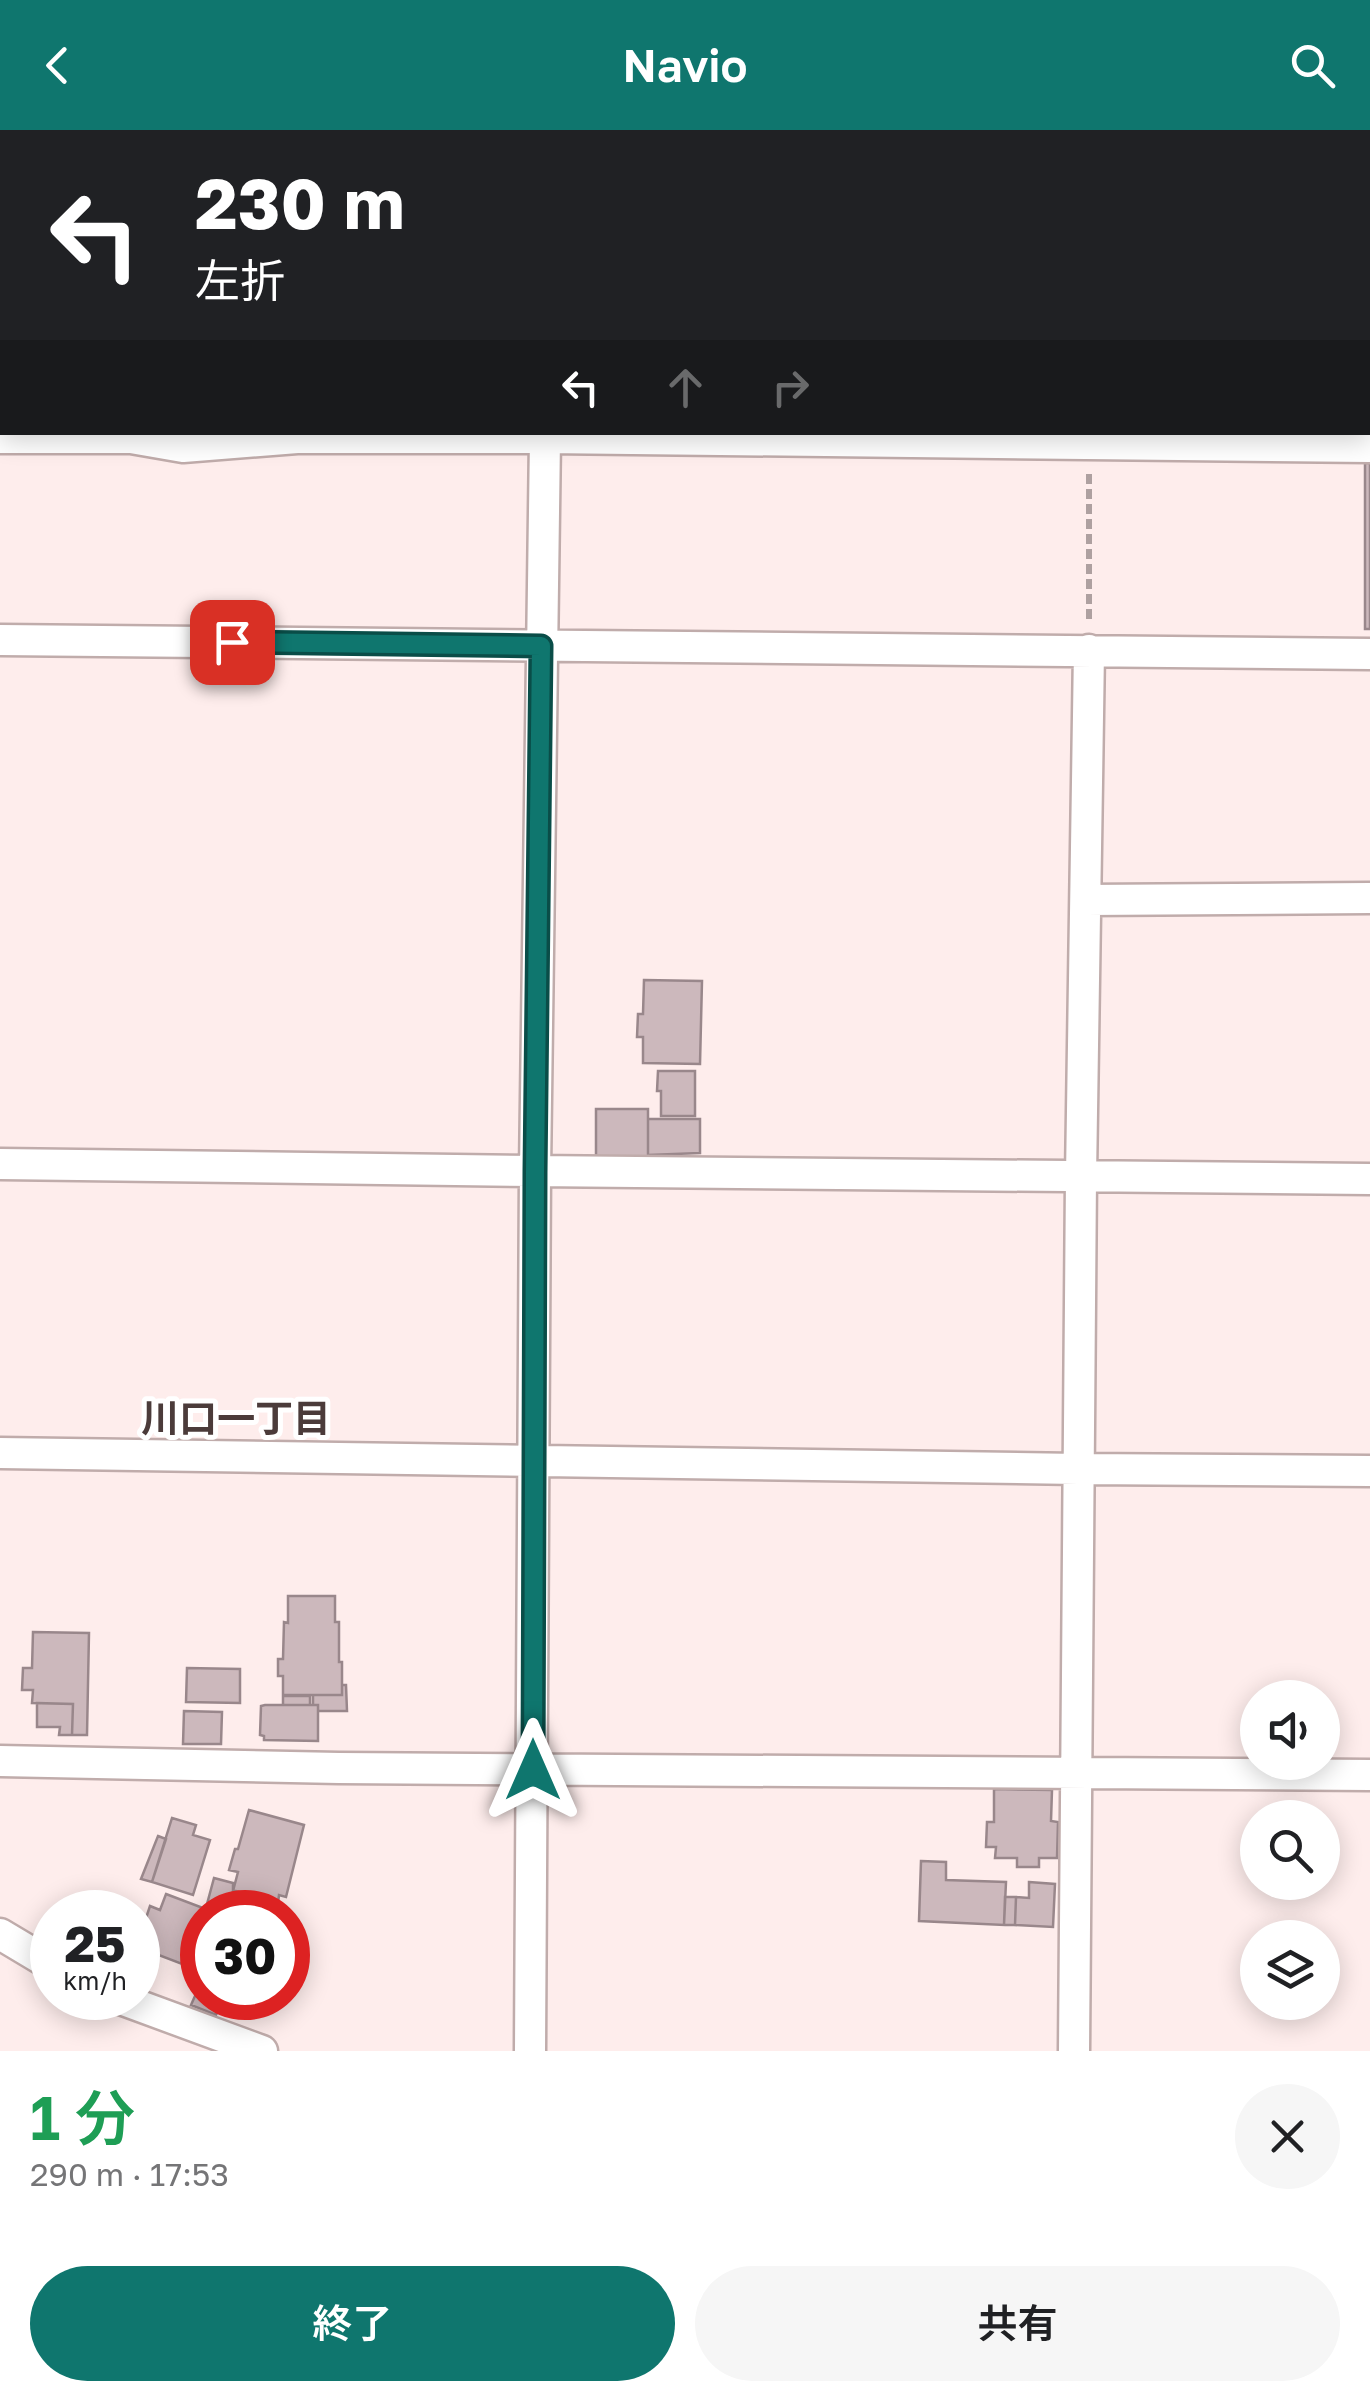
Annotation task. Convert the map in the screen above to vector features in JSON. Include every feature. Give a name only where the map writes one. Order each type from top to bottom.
[{"type":"street","points":[[0,438],[131,438],[183,448],[297,435],[749,436],[1370,447]]},
{"type":"street","points":[[530,2051],[535,1172],[546,438]]},
{"type":"street","points":[[0,640],[1370,654]]},
{"type":"street","points":[[1074,2051],[1080,1178],[1089,650]]},
{"type":"street","points":[[1086,900],[1370,898]]},
{"type":"street","points":[[0,1164],[1370,1179]]},
{"type":"street","points":[[0,1453],[1370,1470]]},
{"type":"street","points":[[0,1761],[533,1770],[1370,1775]]},
{"type":"street","points":[[0,1934],[30,1952]]},
{"type":"street","points":[[160,2013],[262,2051]]},
{"type":"path","points":[[1089,445],[1089,650]]},
{"type":"building","points":[[1365,463],[1370,463],[1370,629],[1365,629]]},
{"type":"building","points":[[644,980],[702,981],[700,1064],[643,1063],[643,1037],[637,1037],[638,1014],[643,1014]]},
{"type":"building","points":[[658,1071],[695,1071],[695,1116],[661,1116]]},
{"type":"building","points":[[596,1109],[648,1109],[648,1157],[596,1158]]},
{"type":"building","points":[[648,1119],[700,1119],[700,1153],[648,1155]]},
{"type":"building","points":[[288,1596],[335,1596],[342,1695],[283,1695],[278,1659],[283,1659]]},
{"type":"building","points":[[33,1632],[89,1633],[87,1735],[72,1735],[73,1704],[32,1703],[33,1690],[22,1690],[23,1668],[32,1668]]},
{"type":"building","points":[[187,1668],[240,1669],[240,1703],[186,1702]]},
{"type":"building","points":[[342,1685],[346,1685],[347,1711],[318,1711],[313,1695],[342,1695]]},
{"type":"building","points":[[283,1696],[310,1696],[310,1705],[283,1705]]},
{"type":"building","points":[[37,1703],[73,1704],[72,1735],[59,1735],[60,1727],[37,1727]]},
{"type":"building","points":[[318,1705],[318,1741],[264,1740],[260,1735],[261,1706]]},
{"type":"building","points":[[184,1711],[222,1712],[221,1744],[183,1744]]},
{"type":"building","points":[[994,1789],[1052,1790],[1051,1821],[1058,1822],[1057,1858],[1039,1858],[1039,1867],[1017,1867],[1017,1858],[995,1858],[996,1847],[986,1847],[987,1822],[994,1822]]},
{"type":"building","points":[[249,1810],[304,1825],[288,1890],[233,1890],[238,1872],[229,1870]]},
{"type":"building","points":[[172,1818],[196,1825],[193,1835],[210,1840],[195,1890],[180,1891],[152,1882]]},
{"type":"building","points":[[158,1836],[166,1839],[152,1882],[141,1879]]},
{"type":"building","points":[[921,1861],[946,1862],[946,1880],[1006,1882],[1004,1925],[919,1921]]},
{"type":"building","points":[[214,1878],[233,1883],[233,1890],[211,1890]]},
{"type":"building","points":[[1029,1882],[1055,1884],[1053,1927],[1015,1925],[1016,1897],[1029,1898]]},
{"type":"building","points":[[166,1894],[180,1899],[180,1963],[160,1956],[160,1910]]},
{"type":"building","points":[[1005,1897],[1016,1897],[1015,1925],[1004,1925]]},
{"type":"district","name":"川口一丁目","points":[[236,1417]]},
{"type":"route","points":[[232,642],[541,646],[533,1770]]}]
